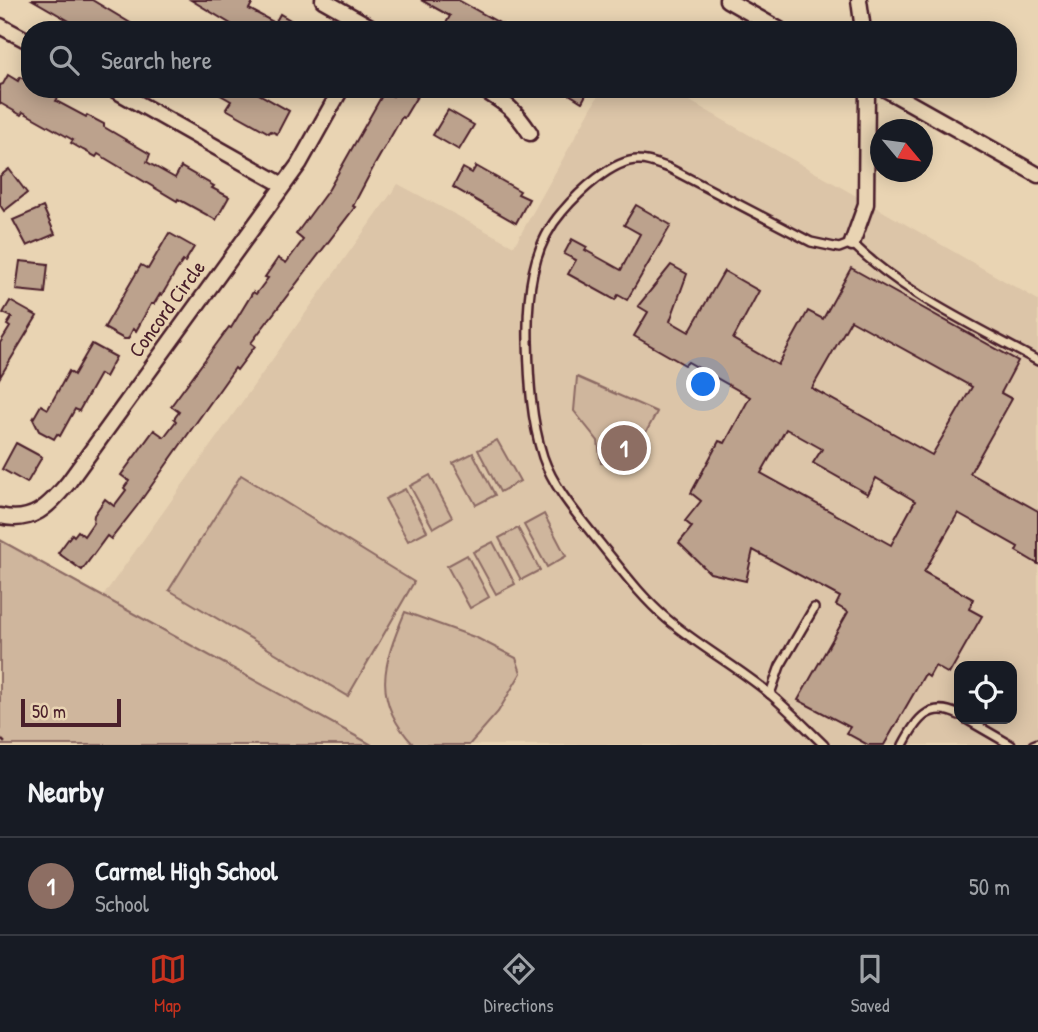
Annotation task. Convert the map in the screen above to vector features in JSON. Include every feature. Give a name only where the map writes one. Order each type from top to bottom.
[{"type":"street","points":[[323,0],[360,21]]},
{"type":"street","points":[[727,0],[764,21]]},
{"type":"street","points":[[859,0],[862,21]]},
{"type":"street","points":[[0,26],[21,37]]},
{"type":"street","points":[[129,98],[283,184]]},
{"type":"street","name":"Concord Circle","points":[[0,516],[21,518],[34,515],[51,503],[299,164],[336,98]]},
{"type":"street","points":[[497,98],[517,113],[530,133]]},
{"type":"street","points":[[852,243],[866,204],[867,98]]},
{"type":"street","points":[[901,98],[1038,175]]},
{"type":"lane","points":[[824,745],[770,694],[668,620],[642,596],[573,510],[556,483],[544,459],[536,430],[528,328],[539,247],[560,214],[575,197],[624,161],[640,160],[669,168],[811,242],[839,248],[852,243],[889,276],[916,294],[1038,361]]},
{"type":"lane","points":[[770,694],[780,666],[814,608]]},
{"type":"lane","points":[[903,745],[919,719],[928,712],[939,709],[954,712]]},
{"type":"lane","points":[[974,724],[1010,745]]},
{"type":"lane","points":[[1033,745],[1038,743]]},
{"type":"path","points":[[0,738],[7,745]]},
{"type":"shaded area","points":[[597,98],[685,98],[1038,300],[1038,745],[372,745],[103,596],[398,184],[514,246]]},
{"type":"shaded area","points":[[577,377],[657,412],[633,456],[620,464],[601,463],[598,441],[574,411]]},
{"type":"shaded area","points":[[497,440],[520,481],[500,492],[478,450]]},
{"type":"shaded area","points":[[473,453],[495,495],[476,505],[453,463]]},
{"type":"shaded area","points":[[241,475],[414,582],[348,696],[169,590]]},
{"type":"shaded area","points":[[430,475],[452,517],[433,528],[410,486]]},
{"type":"shaded area","points":[[405,489],[427,531],[408,541],[385,499]]},
{"type":"shaded area","points":[[544,514],[566,556],[547,567],[524,525]]},
{"type":"shaded area","points":[[518,528],[540,570],[521,580],[499,538]]},
{"type":"shaded area","points":[[0,540],[372,745],[0,745]]},
{"type":"shaded area","points":[[493,542],[515,584],[496,594],[473,552]]},
{"type":"shaded area","points":[[467,555],[489,597],[470,608],[447,566]]},
{"type":"shaded area","points":[[405,612],[477,638],[516,658],[521,673],[498,712],[469,745],[414,745],[391,713],[386,697],[387,665]]},
{"type":"building","points":[[33,0],[92,0],[127,21],[69,21]]},
{"type":"building","points":[[191,0],[254,0],[249,9],[271,21],[226,21]]},
{"type":"building","points":[[421,0],[458,0],[496,21],[447,21],[450,16]]},
{"type":"building","points":[[280,14],[292,21],[276,21]]},
{"type":"building","points":[[8,75],[18,81],[20,77],[21,98],[58,98],[56,101],[104,124],[104,127],[150,154],[147,162],[175,178],[181,167],[214,186],[212,188],[229,197],[216,220],[178,199],[177,201],[98,154],[96,157],[83,150],[71,143],[73,140],[23,112],[21,115],[0,103],[0,85]]},
{"type":"building","points":[[226,98],[266,98],[289,111],[277,134],[271,131],[269,133],[226,109],[231,101]]},
{"type":"building","points":[[381,98],[416,98],[374,166],[353,206],[355,207],[251,343],[255,346],[237,370],[235,368],[137,506],[111,539],[107,536],[82,570],[58,553],[72,534],[74,536],[78,531],[84,536],[105,499],[114,506],[126,490],[124,488],[129,481],[121,475],[154,430],[164,437],[176,421],[174,419],[179,412],[171,406],[229,327],[231,328],[253,292],[256,294],[268,278],[265,277],[278,258],[286,263],[303,240],[296,234],[329,189]]},
{"type":"building","points":[[448,110],[474,125],[459,150],[433,135]]},
{"type":"building","points":[[476,166],[529,199],[516,223],[453,187],[463,168],[472,173]]},
{"type":"building","points":[[9,169],[27,193],[4,211],[0,205],[0,176]]},
{"type":"building","points":[[636,205],[671,225],[627,300],[618,295],[615,300],[568,274],[576,260],[564,254],[572,239],[587,247],[585,250],[621,270],[640,234],[624,225]]},
{"type":"building","points":[[43,207],[55,234],[27,246],[13,220]]},
{"type":"building","points":[[169,233],[194,247],[162,295],[151,304],[136,331],[133,329],[128,339],[124,339],[104,328],[141,265],[148,269]]},
{"type":"building","points":[[20,261],[48,264],[45,293],[16,290]]},
{"type":"building","points":[[671,265],[687,274],[670,321],[689,332],[724,271],[759,291],[733,339],[778,365],[808,311],[823,319],[851,268],[1018,361],[1001,393],[1012,399],[970,473],[1038,511],[1038,564],[1016,551],[1018,547],[958,513],[924,572],[973,599],[969,609],[982,616],[949,674],[935,666],[929,677],[925,674],[884,745],[868,745],[846,733],[850,727],[798,700],[848,612],[836,605],[840,597],[753,550],[746,581],[710,573],[679,543],[692,527],[685,521],[701,501],[691,493],[719,441],[725,443],[750,397],[688,362],[685,365],[634,336],[648,312],[638,306]],"holes":[[[851,320],[972,387],[932,455],[812,388]],[[786,429],[822,449],[813,463],[868,494],[876,478],[915,501],[891,545],[761,473]]]},
{"type":"building","points":[[10,301],[37,316],[0,377],[0,343],[10,327],[7,325],[12,317],[3,313]]},
{"type":"building","points":[[92,344],[116,357],[105,377],[100,374],[79,411],[75,409],[60,436],[57,434],[54,439],[39,431],[33,419],[41,405],[48,409],[69,371],[74,375]]},
{"type":"building","points":[[16,443],[42,457],[27,483],[2,469]]},
{"type":"place","name":"Carmel High School","points":[[624,448]]}]
